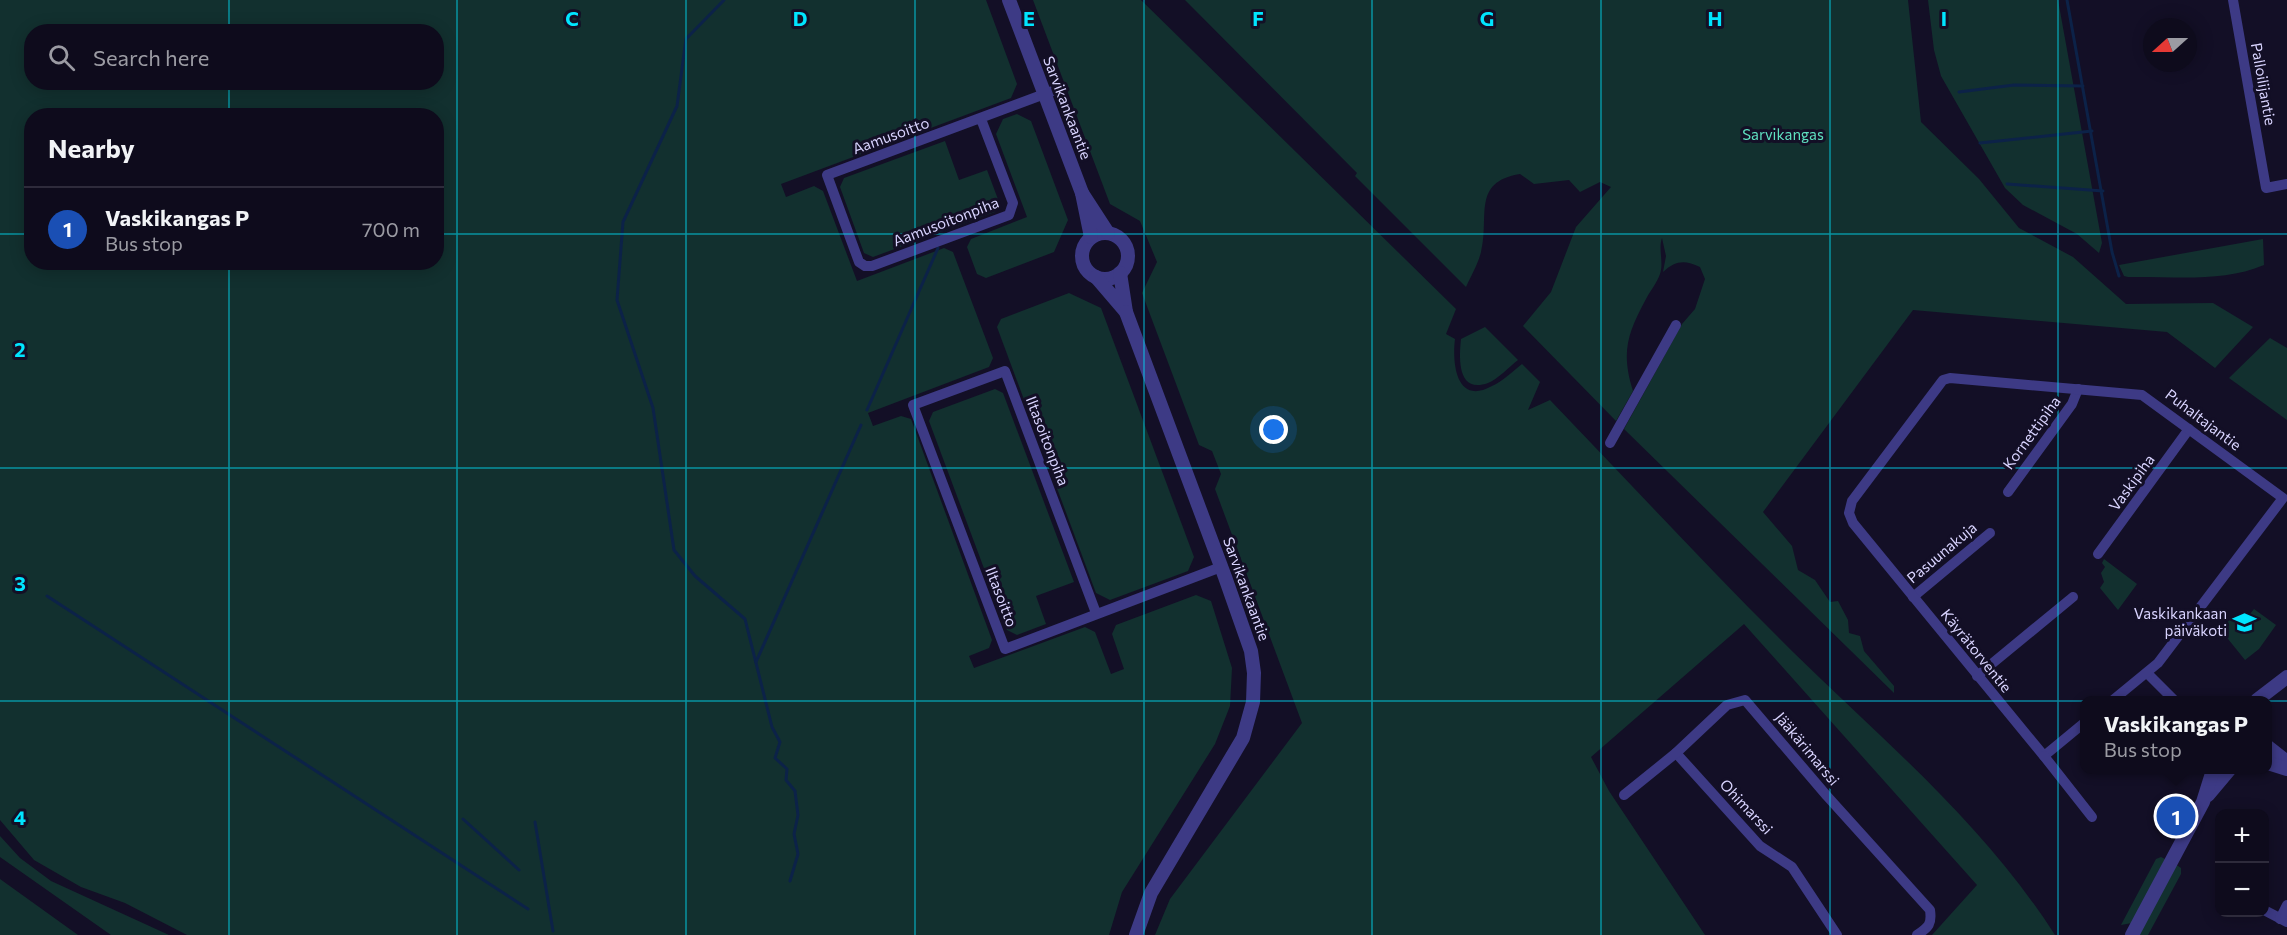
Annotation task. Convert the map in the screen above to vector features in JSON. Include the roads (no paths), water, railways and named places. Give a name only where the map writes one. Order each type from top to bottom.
[{"type":"street","name":"Sarvikankaantie","points":[[1009,0],[1082,193],[1091,237],[1085,243],[1082,258],[1089,273],[1096,277],[1126,312]]},
{"type":"street","name":"Palloilijantie","points":[[2233,0],[2266,188],[2287,184]]},
{"type":"street","name":"Aamusoitto","points":[[865,266],[859,262],[827,175],[1058,89]]},
{"type":"street","name":"Aamusoitonpiha","points":[[865,266],[872,266],[1009,215],[1014,203],[981,119]]},
{"type":"street","name":"Sarvikankaantie","points":[[1082,193],[1108,233],[1123,242],[1127,249],[1128,258],[1120,273],[1126,312],[1251,651],[1254,673],[1251,710],[1236,750],[1151,893],[1136,935]]},
{"type":"street","points":[[1091,237],[1108,233]]},
{"type":"street","points":[[1096,277],[1108,278],[1120,273]]},
{"type":"street","points":[[1610,443],[1677,326]]},
{"type":"street","name":"Iltasoitonpiha","points":[[913,405],[1005,370],[1096,614]]},
{"type":"street","name":"Puhaltajantie","points":[[1853,523],[1849,513],[1852,501],[1943,380],[1950,378],[2142,395],[2285,499],[2148,673]]},
{"type":"street","name":"Kornettipiha","points":[[2008,492],[2072,405],[2078,389]]},
{"type":"street","name":"Iltasoitto","points":[[913,405],[1005,650],[1221,567]]},
{"type":"street","name":"Vaskipiha","points":[[2098,554],[2189,429]]},
{"type":"street","name":"Käyrätorventie","points":[[1853,523],[2092,817]]},
{"type":"street","name":"Pasuunakuja","points":[[1913,597],[1990,533]]},
{"type":"street","points":[[1977,676],[2073,597]]},
{"type":"street","points":[[2118,696],[2148,673],[2170,696]]},
{"type":"street","points":[[2265,696],[2287,677]]},
{"type":"street","name":"Jääkärimarssi","points":[[1624,795],[1677,753],[1727,705],[1745,700],[1827,796],[1930,909],[1929,927],[1917,935]]},
{"type":"street","points":[[2044,756],[2080,727]]},
{"type":"street","points":[[2272,750],[2287,762]]},
{"type":"street","name":"Ohimarssi","points":[[1677,753],[1760,846],[1792,867],[1837,935]]},
{"type":"street","points":[[2272,764],[2287,769]]},
{"type":"street","points":[[2132,935],[2203,801],[2212,774]]},
{"type":"street","points":[[2203,801],[2226,774]]},
{"type":"street","points":[[2269,912],[2283,920],[2287,904]]},
{"type":"waterway","points":[[724,0],[686,39],[677,106],[623,222],[617,300],[653,408],[674,550],[695,576],[745,619],[772,727],[780,742],[775,758],[787,769],[786,780],[795,791],[798,815],[794,834],[798,854],[790,881]]},
{"type":"waterway","points":[[2067,0],[2112,252],[2119,276]]},
{"type":"waterway","points":[[1959,92],[2014,85],[2083,86]]},
{"type":"waterway","points":[[1980,143],[2092,131]]},
{"type":"waterway","points":[[2007,184],[2103,191]]},
{"type":"waterway","points":[[867,410],[938,248]]},
{"type":"waterway","points":[[756,662],[861,425]]},
{"type":"waterway","points":[[47,596],[528,909]]},
{"type":"waterway","points":[[463,819],[519,870]]},
{"type":"waterway","points":[[535,822],[553,931]]},
{"type":"place","name":"Vaskikankaan päiväkoti","points":[[2245,623]]},
{"type":"place","name":"Vaskikangas P","points":[[2176,816]]},
{"type":"park label","name":"Sarvikangas","points":[[1783,135]]}]
